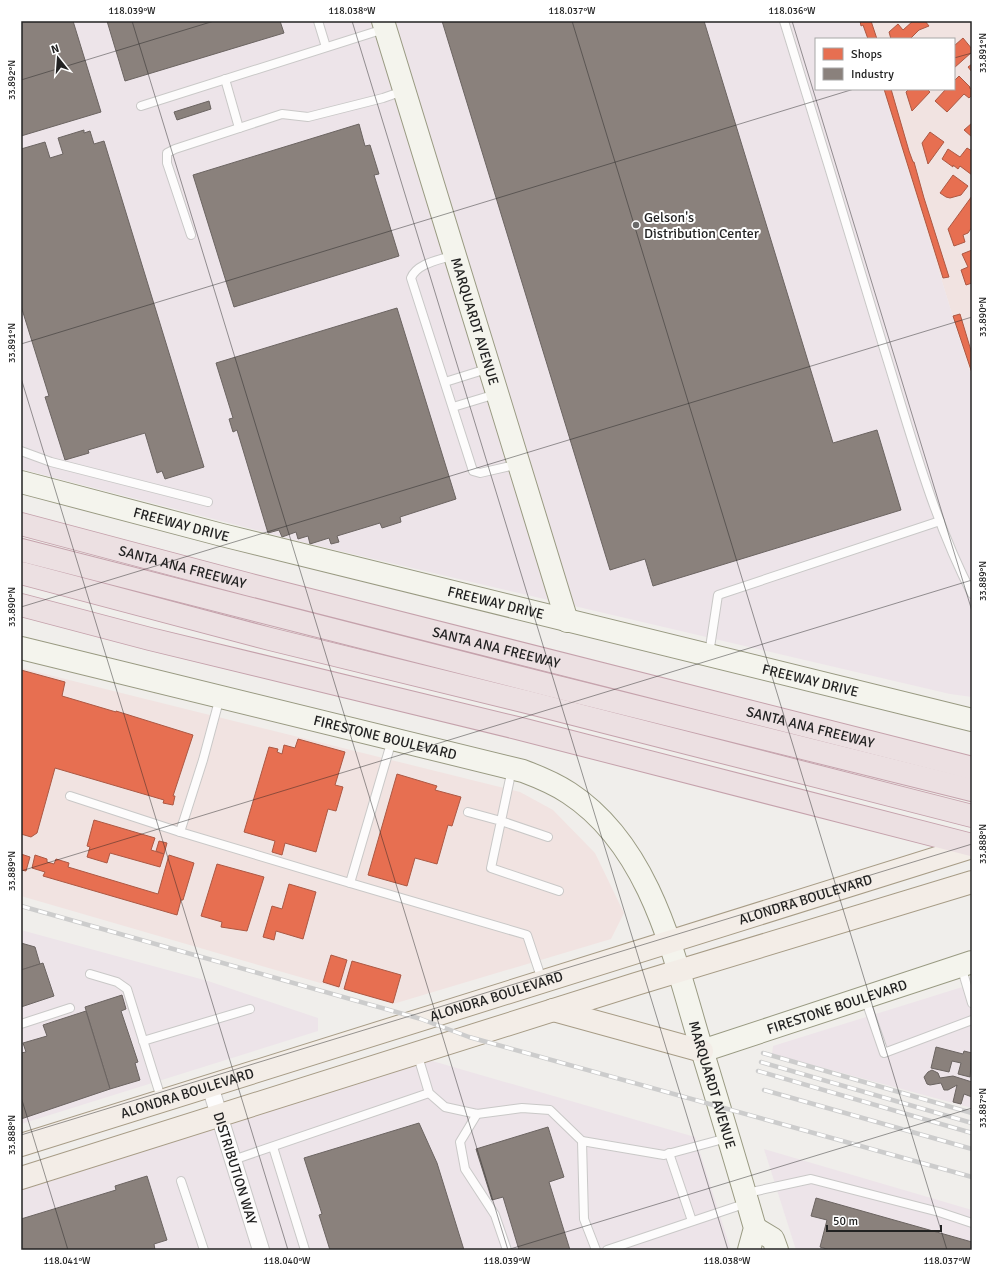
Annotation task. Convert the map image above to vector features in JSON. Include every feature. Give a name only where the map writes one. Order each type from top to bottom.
[{"type":"highway","name":"SANTA ANA FREEWAY","points":[[21,524],[247,584],[972,768]]},
{"type":"highway","points":[[21,550],[553,686],[972,790]]},
{"type":"highway","points":[[21,573],[270,639],[527,702],[972,816]]},
{"type":"highway","points":[[21,605],[150,639],[509,727],[972,846]]},
{"type":"main road","name":"ALONDRA BOULEVARD","points":[[21,1145],[972,846]]},
{"type":"main road","points":[[21,1178],[553,1010],[972,882]]},
{"type":"main road","points":[[553,1010],[702,1051]]},
{"type":"street","name":"MARQUARDT AVENUE","points":[[384,25],[567,621]]},
{"type":"street","name":"FREEWAY DRIVE","points":[[21,482],[222,535],[972,720]]},
{"type":"street","name":"FIRESTONE BOULEVARD","points":[[21,648],[512,768],[546,780],[570,793],[589,808],[628,853],[644,879],[669,941]]},
{"type":"street","name":"MARQUARDT AVENUE","points":[[669,941],[756,1228]]},
{"type":"street","name":"FIRESTONE BOULEVARD","points":[[702,1051],[966,964]]},
{"type":"street","name":"DISTRIBUTION WAY","points":[[210,1086],[261,1250]]},
{"type":"street","points":[[749,1250],[756,1228],[773,1239],[777,1250]]},
{"type":"lane","points":[[318,21],[326,47]]},
{"type":"lane","points":[[784,21],[908,427],[940,521],[960,572],[972,594]]},
{"type":"lane","points":[[141,106],[326,47],[384,25]]},
{"type":"lane","points":[[225,79],[239,128]]},
{"type":"lane","points":[[190,235],[168,163],[167,153],[175,149],[282,114],[308,117],[383,98],[404,90]]},
{"type":"lane","points":[[455,255],[419,268],[414,272],[411,278],[445,382],[469,465],[473,471],[480,473],[519,464]]},
{"type":"lane","points":[[445,382],[490,368]]},
{"type":"lane","points":[[452,408],[497,393]]},
{"type":"lane","points":[[21,451],[51,462],[208,502]]},
{"type":"lane","points":[[708,656],[718,595],[940,521]]},
{"type":"lane","points":[[180,832],[203,760],[220,696]]},
{"type":"lane","points":[[350,883],[392,739]]},
{"type":"lane","points":[[512,768],[491,868],[559,891]]},
{"type":"lane","points":[[70,796],[180,832],[527,935],[542,981]]},
{"type":"lane","points":[[468,812],[501,821],[548,837]]},
{"type":"lane","points":[[966,964],[972,1003]]},
{"type":"lane","points":[[90,974],[117,982],[128,990],[162,1101]]},
{"type":"lane","points":[[865,997],[884,1052],[972,1020]]},
{"type":"lane","points":[[21,1024],[70,1008]]},
{"type":"lane","points":[[143,1041],[250,1009]]},
{"type":"lane","points":[[417,1053],[429,1093],[445,1107],[477,1114],[522,1108],[550,1110],[582,1141],[664,1155],[728,1138]]},
{"type":"lane","points":[[233,1160],[429,1093]]},
{"type":"lane","points":[[477,1114],[460,1142],[465,1169],[495,1215],[507,1250]]},
{"type":"lane","points":[[582,1141],[584,1219],[596,1250]]},
{"type":"lane","points":[[273,1147],[305,1250]]},
{"type":"lane","points":[[669,1153],[692,1222]]},
{"type":"lane","points":[[607,1250],[692,1222],[746,1198],[812,1179],[939,1212],[972,1223]]},
{"type":"lane","points":[[181,1181],[204,1250]]},
{"type":"shaded area","points":[[21,21],[862,21],[867,38],[815,38],[815,90],[883,90],[972,379],[972,697],[950,694],[310,544],[21,469]]},
{"type":"shaded area","points":[[862,21],[972,21],[972,379],[883,90],[955,90],[955,38],[867,38]]},
{"type":"shaded area","points":[[21,668],[520,792],[553,810],[595,853],[624,913],[611,939],[393,1004],[21,896]]},
{"type":"shaded area","points":[[21,930],[208,981],[318,1018],[318,1031],[21,1124]]},
{"type":"shaded area","points":[[972,984],[972,1108],[772,1054],[773,1046]]},
{"type":"shaded area","points":[[429,1060],[695,1137],[731,1250],[21,1250],[21,1190]]},
{"type":"shaded area","points":[[764,1149],[972,1210],[972,1250],[796,1250]]},
{"type":"building: Shops","points":[[860,21],[871,21],[877,38],[868,38],[863,25],[861,26]]},
{"type":"building: Shops","points":[[913,21],[925,21],[929,26],[919,30],[911,38],[891,38],[889,32],[898,24],[903,30]]},
{"type":"building: Shops","points":[[963,38],[972,49],[972,52],[955,67],[955,45]]},
{"type":"building: Shops","points":[[972,64],[972,72],[968,67]]},
{"type":"building: Shops","points":[[959,76],[970,87],[969,88],[972,88],[972,95],[969,98],[964,94],[947,112],[935,101],[945,90],[955,90],[955,80]]},
{"type":"building: Shops","points":[[884,90],[891,90],[909,151],[914,162],[949,277],[943,278]]},
{"type":"building: Shops","points":[[908,90],[928,90],[930,92],[912,111],[906,92]]},
{"type":"building: Shops","points":[[972,123],[972,137],[964,130]]},
{"type":"building: Shops","points":[[930,132],[944,142],[928,164],[922,143]]},
{"type":"building: Shops","points":[[967,148],[972,151],[972,175],[960,166],[958,169],[942,159],[948,149],[960,157]]},
{"type":"building: Shops","points":[[953,175],[968,186],[961,195],[950,198],[940,193]]},
{"type":"building: Shops","points":[[972,196],[972,227],[968,233],[963,235],[965,242],[954,246],[948,229]]},
{"type":"building: Shops","points":[[972,250],[972,283],[966,285],[961,270],[968,267],[962,254]]},
{"type":"building: Shops","points":[[960,314],[972,354],[972,373],[953,316]]},
{"type":"building: Shops","points":[[21,670],[65,682],[62,696],[193,735],[173,796],[175,796],[173,805],[163,803],[164,800],[55,768],[37,833],[31,837],[21,834]]},
{"type":"building: Shops","points":[[298,739],[345,752],[335,785],[343,787],[336,811],[328,809],[316,852],[285,843],[282,855],[272,852],[275,841],[244,832],[269,747],[278,749],[277,752],[282,754],[284,745],[295,748]]},
{"type":"building: Shops","points":[[397,774],[437,786],[435,790],[461,797],[452,826],[448,825],[437,864],[415,858],[407,886],[368,875]]},
{"type":"building: Shops","points":[[94,820],[155,838],[151,850],[164,854],[160,867],[110,853],[107,863],[87,857],[90,847],[87,846]]},
{"type":"building: Shops","points":[[159,841],[167,843],[164,854],[156,851]]},
{"type":"building: Shops","points":[[21,854],[30,857],[26,871],[21,870]]},
{"type":"building: Shops","points":[[35,855],[47,859],[47,862],[54,864],[56,859],[69,863],[68,867],[158,894],[169,855],[194,863],[177,915],[43,876],[45,872],[32,868]]},
{"type":"building: Shops","points":[[217,864],[264,877],[247,931],[221,927],[222,922],[201,916]]},
{"type":"building: Shops","points":[[289,884],[316,892],[303,939],[276,931],[274,940],[263,937],[272,906],[282,909]]},
{"type":"building: Shops","points":[[331,955],[347,960],[339,987],[323,982]]},
{"type":"building: Shops","points":[[352,961],[401,975],[393,1003],[344,989]]},
{"type":"building: Industry","points":[[21,21],[73,21],[101,112],[21,136]]},
{"type":"building: Industry","points":[[107,21],[280,21],[284,33],[125,81]]},
{"type":"building: Industry","name":"Gelson's Distribution Center","points":[[442,21],[704,21],[833,443],[877,430],[901,510],[653,586],[645,559],[610,570]]},
{"type":"building: Industry","points":[[209,101],[211,109],[177,120],[174,112]]},
{"type":"building: Industry","points":[[359,124],[365,146],[370,145],[379,174],[374,175],[399,256],[234,307],[193,175]]},
{"type":"building: Industry","points":[[84,130],[84,133],[90,131],[94,144],[104,141],[204,467],[165,479],[162,471],[157,473],[145,433],[88,450],[89,453],[65,460],[45,397],[49,396],[21,306],[21,149],[45,142],[50,158],[63,154],[58,138]]},
{"type":"building: Industry","points":[[397,308],[456,499],[400,517],[401,522],[382,528],[380,523],[337,536],[339,542],[331,544],[329,538],[310,544],[308,536],[298,539],[296,532],[282,537],[279,530],[268,533],[237,430],[233,432],[229,419],[233,418],[216,363]]},
{"type":"building: Industry","points":[[21,943],[35,947],[40,964],[21,970]]},
{"type":"building: Industry","points":[[43,963],[54,996],[21,1007],[21,970]]},
{"type":"building: Industry","points":[[122,995],[126,1009],[121,1011],[138,1062],[135,1063],[140,1080],[110,1089],[85,1007]]},
{"type":"building: Industry","points":[[86,1011],[110,1089],[21,1119],[21,1053],[26,1052],[23,1043],[47,1036],[43,1025]]},
{"type":"building: Industry","points":[[936,1047],[963,1054],[964,1051],[972,1053],[970,1077],[958,1074],[961,1063],[952,1061],[949,1072],[931,1068]]},
{"type":"building: Industry","points":[[932,1070],[938,1073],[940,1078],[953,1076],[972,1082],[972,1097],[964,1094],[961,1104],[953,1102],[957,1085],[948,1090],[944,1090],[941,1083],[930,1085],[927,1084],[924,1077]]},
{"type":"building: Industry","points":[[419,1123],[437,1163],[464,1250],[330,1250],[319,1215],[322,1214],[304,1158]]},
{"type":"building: Industry","points":[[548,1127],[564,1177],[549,1182],[570,1250],[519,1250],[503,1197],[492,1200],[476,1149]]},
{"type":"building: Industry","points":[[147,1176],[167,1240],[154,1244],[155,1250],[21,1250],[21,1219],[116,1190],[115,1186]]},
{"type":"building: Industry","points":[[816,1198],[972,1242],[972,1250],[830,1250],[820,1247],[827,1220],[811,1216]]},
{"type":"railway","points":[[21,906],[421,1019],[469,1037],[972,1177]]},
{"type":"railway","points":[[763,1053],[972,1113]]},
{"type":"railway","points":[[761,1062],[972,1123]]},
{"type":"railway","points":[[758,1071],[972,1133]]},
{"type":"railway","points":[[764,1090],[972,1149]]},
{"type":"place","name":"Gelson's Distribution Center","points":[[636,225]]}]
